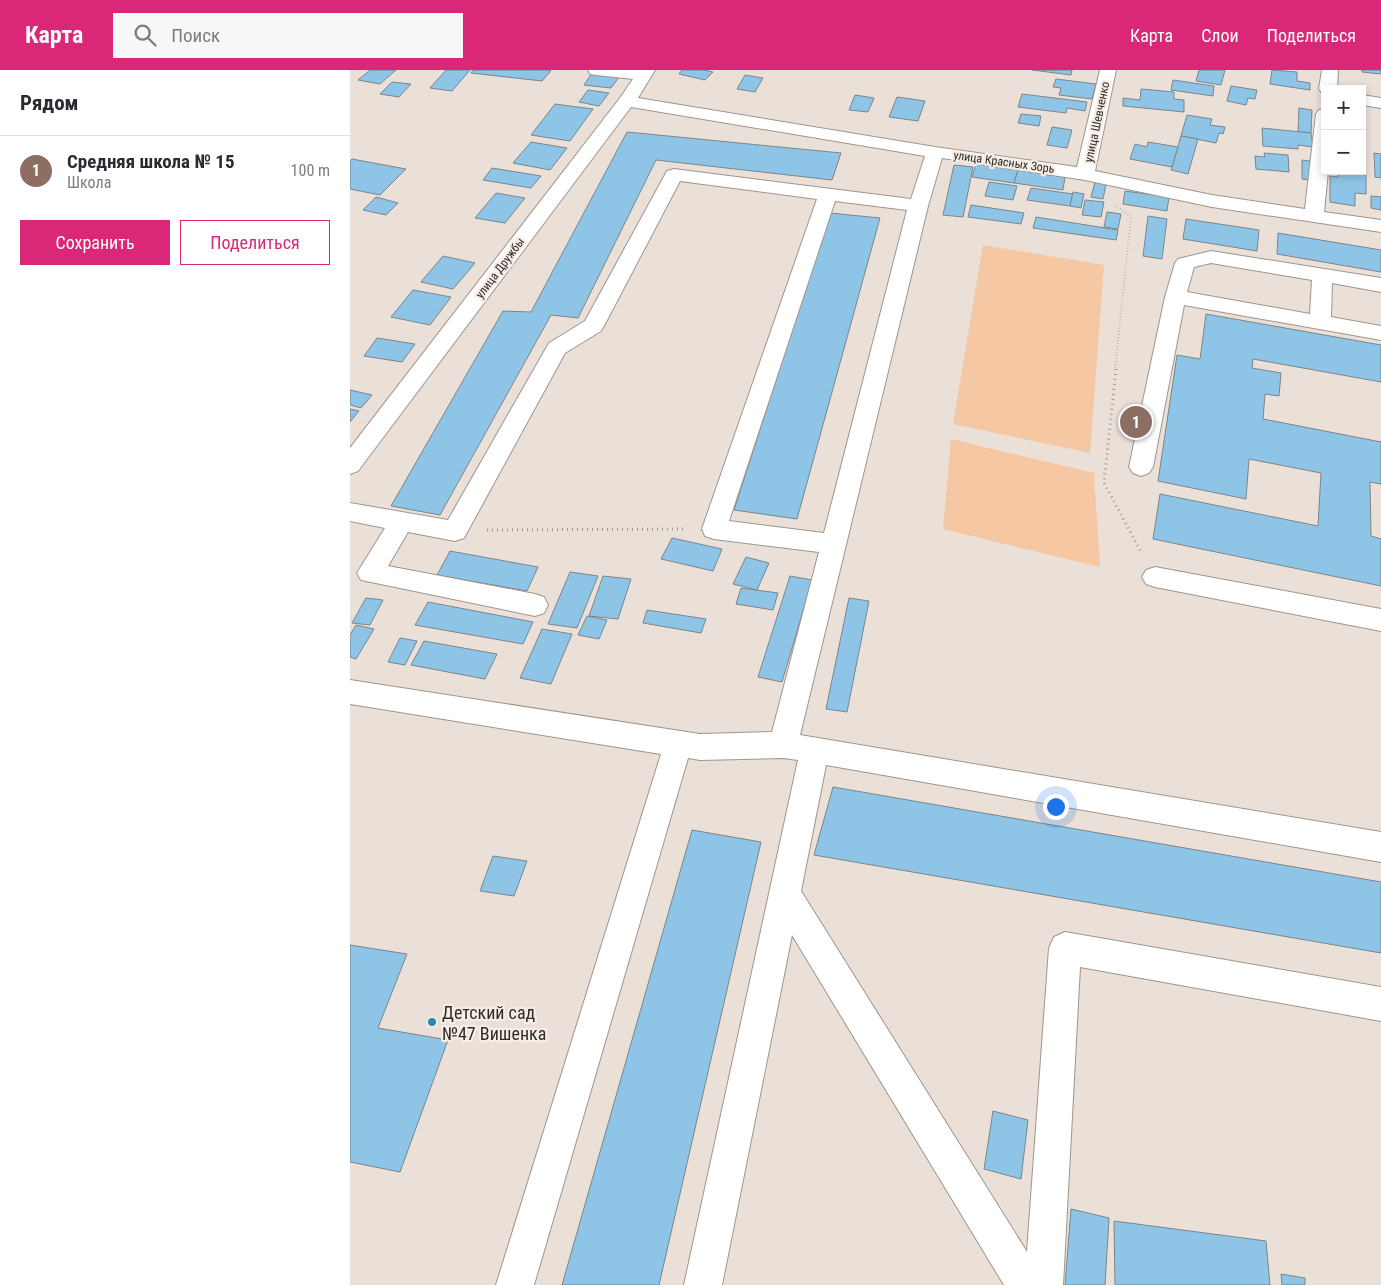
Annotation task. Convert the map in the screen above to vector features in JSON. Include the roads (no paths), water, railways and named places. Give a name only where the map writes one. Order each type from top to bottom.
[{"type":"street","points":[[596,70],[645,73]]},
{"type":"street","name":"улица Шевченко","points":[[1085,174],[1108,70]]},
{"type":"street","points":[[1328,85],[1330,70]]},
{"type":"street","name":"улица Дружбы","points":[[350,465],[627,101],[645,73]]},
{"type":"street","name":"улица Красных Зорь","points":[[627,101],[935,152],[1085,174],[1212,201],[1381,226]]},
{"type":"street","points":[[1366,101],[1381,103]]},
{"type":"street","points":[[1314,216],[1323,130]]},
{"type":"street","points":[[783,745],[918,206],[935,152]]},
{"type":"street","points":[[350,512],[455,531],[557,348],[593,326],[674,175],[918,206]]},
{"type":"street","points":[[828,194],[714,529],[832,544]]},
{"type":"street","points":[[1141,467],[1175,297],[1185,263],[1210,257],[1381,285]]},
{"type":"street","points":[[1320,322],[1322,275]]},
{"type":"street","points":[[1175,297],[1381,333]]},
{"type":"street","points":[[402,521],[370,573],[535,605]]},
{"type":"street","points":[[1155,577],[1381,620]]},
{"type":"street","points":[[350,692],[700,747],[783,745],[1381,847]]},
{"type":"street","points":[[515,1285],[678,744]]},
{"type":"street","points":[[703,1285],[815,750]]},
{"type":"street","points":[[785,894],[1026,1285]]},
{"type":"street","points":[[1044,1285],[1065,948],[1381,1004]]},
{"type":"place","name":"Средняя школа № 15","points":[[1136,422]]},
{"type":"place","name":"Детский сад №47 Вишенка","points":[[432,1022]]}]
